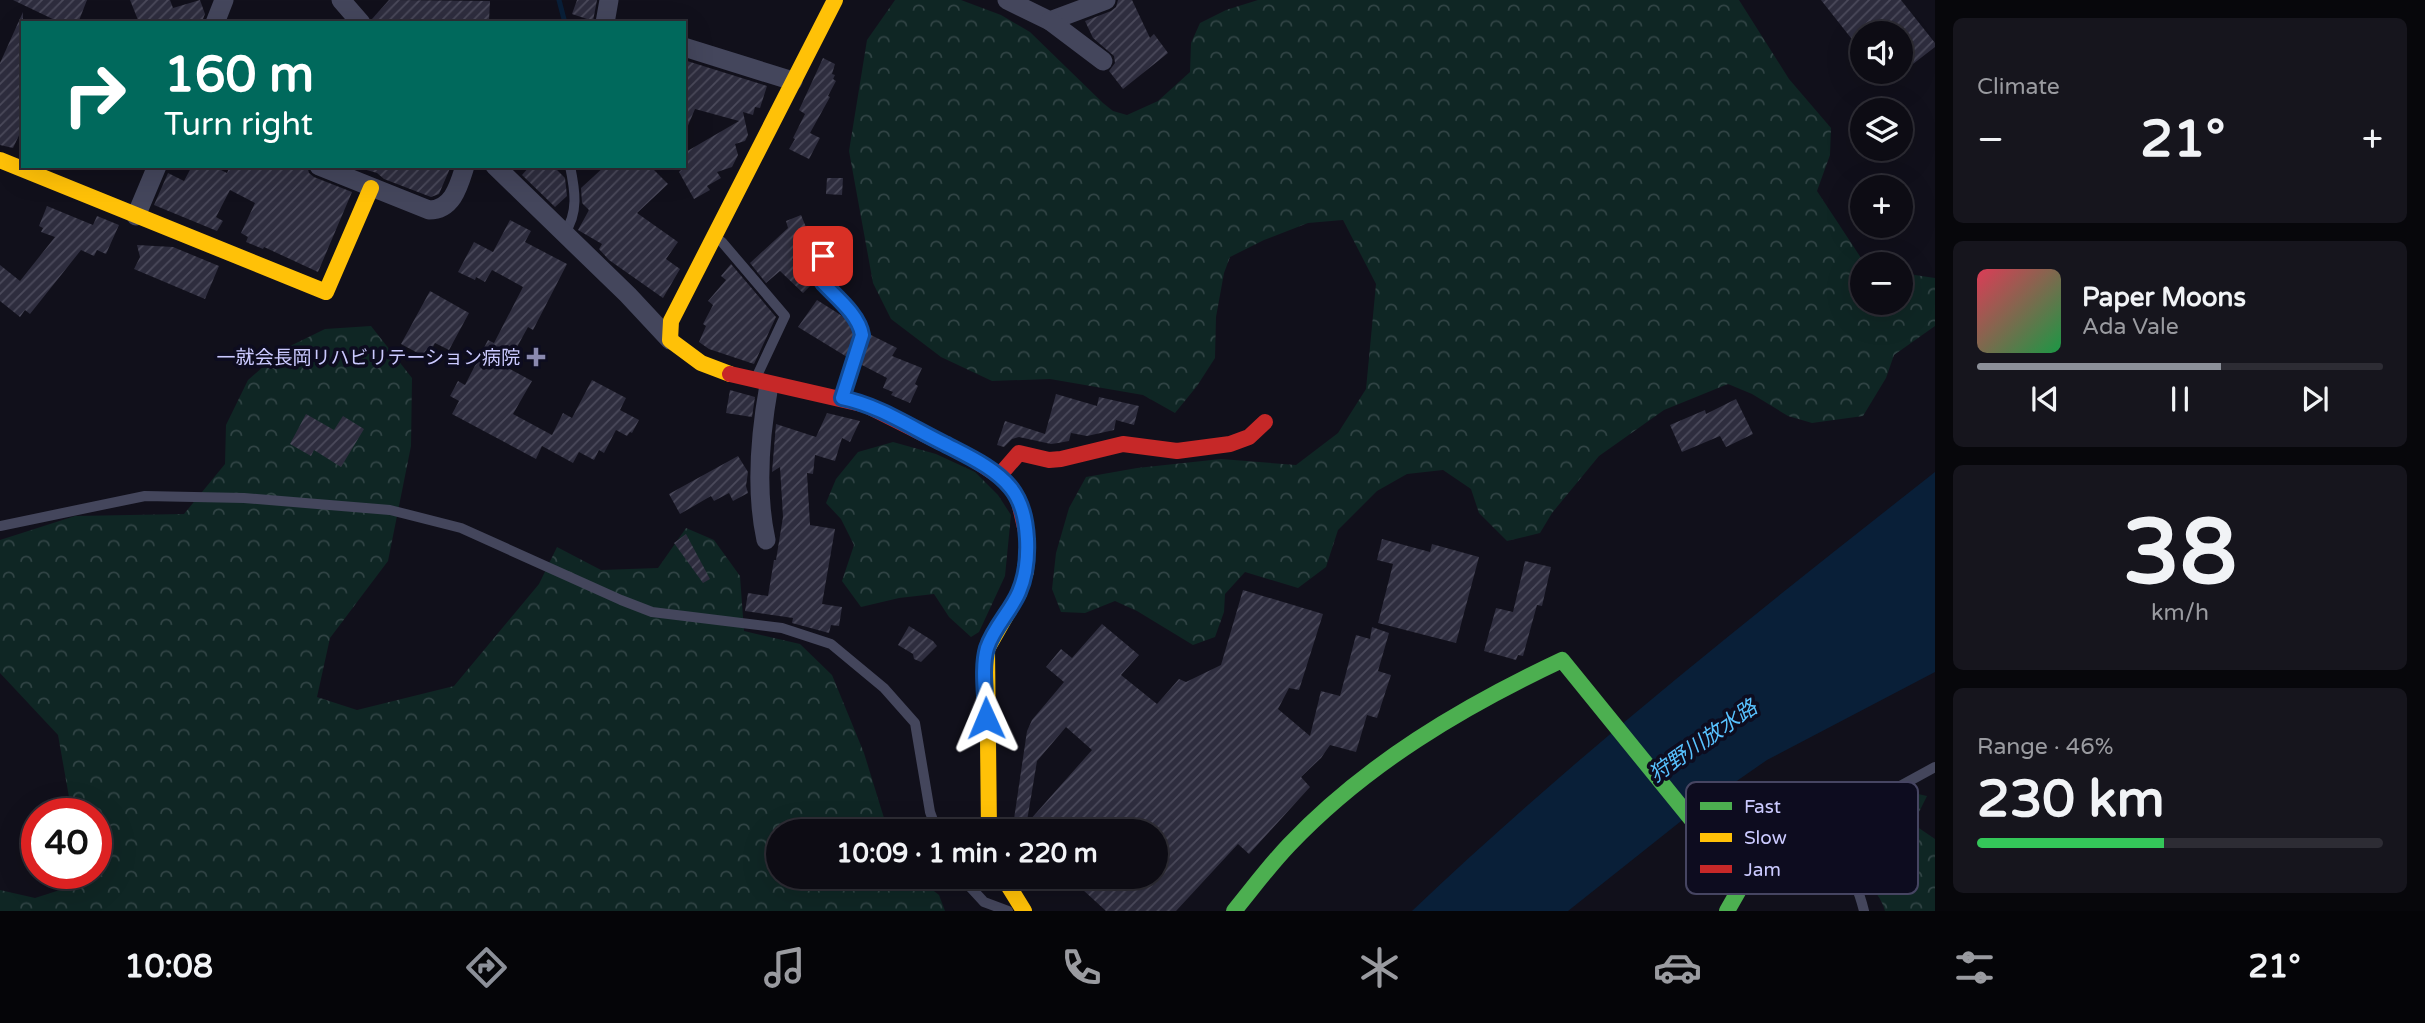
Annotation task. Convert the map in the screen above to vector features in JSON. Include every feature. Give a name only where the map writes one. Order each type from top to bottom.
[{"type":"street","points":[[216,21],[224,0]]},
{"type":"street","points":[[341,0],[359,21]]},
{"type":"street","points":[[605,21],[609,0]]},
{"type":"street","points":[[1007,0],[1050,21],[1102,61]]},
{"type":"street","points":[[1050,21],[1106,0]]},
{"type":"street","points":[[670,340],[671,321],[831,1]]},
{"type":"street","points":[[686,48],[793,81]]},
{"type":"street","points":[[0,160],[326,292],[371,188]]},
{"type":"street","points":[[136,216],[156,168]]},
{"type":"street","points":[[324,168],[429,211],[437,210],[454,197],[464,168]]},
{"type":"street","points":[[497,168],[628,295],[670,340],[701,363],[761,383],[866,405],[972,458],[999,476],[1013,490],[1019,502],[1027,536],[1026,570],[1019,593],[987,649],[989,819]]},
{"type":"street","points":[[761,383],[760,481],[765,541]]},
{"type":"street","points":[[999,476],[1018,453],[1049,460],[1123,444],[1189,450],[1230,444],[1249,437],[1265,422]]},
{"type":"street","points":[[1234,911],[1297,838],[1350,788],[1399,750],[1483,698],[1562,660],[1686,812]]},
{"type":"street","points":[[1010,889],[1024,911]]},
{"type":"street","points":[[1727,911],[1737,894]]},
{"type":"lane","points":[[564,234],[575,214],[570,168]]},
{"type":"lane","points":[[714,236],[785,316],[761,383]]},
{"type":"lane","points":[[821,239],[826,268],[823,283],[854,318],[862,335],[842,398]]},
{"type":"lane","points":[[0,526],[145,496],[244,498],[390,510],[461,528],[652,612],[782,628],[831,644],[884,688],[915,723],[933,819]]},
{"type":"lane","points":[[1908,782],[1935,767]]},
{"type":"lane","points":[[972,889],[984,902],[1009,911]]},
{"type":"green space","points":[[895,0],[961,0],[1001,15],[1030,32],[1103,103],[1113,111],[1127,115],[1158,101],[1190,72],[1191,43],[1200,23],[1226,10],[1258,0],[1739,0],[1789,79],[1831,128],[1830,155],[1817,191],[1857,252],[1850,252],[1850,315],[1913,315],[1913,275],[1935,278],[1935,326],[1894,355],[1886,378],[1863,416],[1812,423],[1788,416],[1752,394],[1728,384],[1664,410],[1599,456],[1552,513],[1540,533],[1507,541],[1479,513],[1471,489],[1443,470],[1407,474],[1377,491],[1338,530],[1326,567],[1298,588],[1245,572],[1225,594],[1224,612],[1215,637],[1193,645],[1115,601],[1085,613],[1061,612],[1052,589],[1056,553],[1069,508],[1086,477],[1137,468],[1221,459],[1296,465],[1338,433],[1366,389],[1376,284],[1343,220],[1308,223],[1230,257],[1224,273],[1216,317],[1215,358],[1175,413],[1143,395],[1050,379],[992,381],[941,357],[891,319],[873,283],[849,151],[867,40]]},
{"type":"green space","points":[[371,326],[412,378],[411,446],[388,561],[330,638],[317,697],[357,710],[454,686],[539,584],[557,547],[601,570],[658,568],[686,528],[714,540],[740,576],[744,631],[800,644],[832,675],[864,753],[884,819],[766,819],[766,889],[931,889],[939,895],[945,911],[0,911],[0,890],[35,898],[63,889],[112,889],[112,798],[69,798],[58,735],[0,673],[0,540],[75,516],[184,514],[225,464],[226,425],[248,380],[284,349],[325,329]]},
{"type":"green space","points":[[893,442],[936,454],[975,472],[998,495],[1011,515],[1005,576],[979,632],[971,637],[949,617],[934,594],[899,598],[861,607],[842,581],[854,545],[841,519],[826,503],[836,479],[858,452]]},
{"type":"green space","points":[[1918,794],[1927,796],[1918,814]]},
{"type":"green space","points":[[1918,827],[1935,839],[1935,911],[1885,911],[1877,894],[1918,894]]},
{"type":"water","name":"狩野川放水路","points":[[1935,472],[1935,672],[1767,760],[1735,782],[1686,782],[1686,817],[1568,911],[1412,911],[1538,796],[1734,631]]},
{"type":"building","points":[[13,0],[87,0],[79,21],[57,21]]},
{"type":"building","points":[[130,0],[170,0],[173,8],[200,0],[205,14],[200,21],[138,20]]},
{"type":"building","points":[[389,0],[490,1],[489,21],[372,19]]},
{"type":"building","points":[[577,0],[597,0],[593,21],[572,14]]},
{"type":"building","points":[[1118,0],[1132,0],[1150,38],[1154,34],[1168,53],[1123,89],[1109,71],[1115,63],[1114,56],[1093,38],[1085,21],[1111,11]]},
{"type":"building","points":[[1821,0],[1901,0],[1935,43],[1935,47],[1913,64],[1913,21],[1850,21],[1850,37]]},
{"type":"building","points":[[23,12],[21,131],[13,148],[0,145],[0,63]]},
{"type":"building","points":[[823,58],[835,64],[832,74],[835,75],[833,79],[836,81],[810,133],[820,138],[809,159],[789,149],[805,114],[799,110]]},
{"type":"building","points":[[686,61],[767,86],[760,108],[755,107],[753,115],[743,112],[748,135],[745,141],[735,144],[738,155],[732,167],[717,172],[721,178],[707,186],[710,190],[694,199],[679,172],[686,168],[686,152],[739,121],[695,109],[686,130]]},
{"type":"building","points":[[191,168],[217,168],[227,173],[229,168],[308,168],[314,177],[352,192],[318,272],[264,247],[263,249],[246,242],[248,237],[241,233],[255,203],[230,190],[216,217],[223,221],[217,231],[154,205],[168,173],[184,181]]},
{"type":"building","points":[[360,168],[450,168],[439,194],[431,197],[384,179],[377,173]]},
{"type":"building","points":[[528,168],[555,168],[565,178],[567,196],[555,207],[522,175]]},
{"type":"building","points":[[603,168],[652,168],[668,184],[637,213],[678,242],[666,259],[680,269],[663,298],[609,260],[599,249],[602,244],[578,230],[589,210],[582,203],[581,188]]},
{"type":"building","points":[[827,178],[843,178],[842,195],[826,194]]},
{"type":"building","points":[[47,206],[93,225],[97,216],[119,225],[106,254],[97,250],[94,256],[81,250],[30,314],[25,310],[20,317],[0,301],[0,265],[20,281],[55,237],[41,232],[43,228],[39,226]]},
{"type":"building","points":[[801,215],[815,249],[792,259],[815,281],[803,293],[780,271],[766,283],[750,263],[788,228],[786,221]]},
{"type":"building","points":[[510,220],[531,231],[525,242],[567,264],[533,330],[528,327],[506,367],[532,381],[513,414],[552,435],[563,413],[572,418],[592,380],[626,398],[620,410],[639,420],[632,433],[627,436],[616,430],[604,453],[599,450],[594,460],[579,452],[573,463],[542,446],[536,459],[452,414],[459,401],[450,396],[458,381],[465,385],[488,340],[494,343],[523,287],[492,270],[485,282],[458,272],[474,242],[493,252]]},
{"type":"building","points":[[137,245],[173,247],[219,266],[205,299],[134,269],[140,257]]},
{"type":"building","points":[[731,264],[776,317],[754,364],[709,349],[699,342],[706,326],[703,324],[713,305],[708,301],[726,280],[721,276]]},
{"type":"building","points":[[430,291],[469,313],[449,350],[435,343],[427,358],[401,344]]},
{"type":"building","points":[[817,300],[847,319],[850,324],[854,335],[847,357],[798,327]]},
{"type":"building","points":[[869,334],[897,348],[892,356],[922,368],[910,403],[891,395],[893,392],[883,388],[887,378],[860,364]]},
{"type":"building","points":[[730,390],[755,397],[752,417],[726,413]]},
{"type":"building","points":[[1056,394],[1097,406],[1099,397],[1139,406],[1134,425],[1116,420],[1114,430],[1087,436],[1071,433],[1069,441],[1051,444],[1019,437],[1012,439],[1004,447],[997,445],[1005,421],[1045,434]]},
{"type":"building","points":[[1736,399],[1753,434],[1726,447],[1720,436],[1682,452],[1670,425],[1705,410],[1706,414]]},
{"type":"building","points":[[827,413],[860,421],[850,442],[842,438],[835,461],[815,455],[813,474],[807,473],[810,525],[835,529],[822,604],[842,607],[839,626],[831,625],[829,633],[792,623],[793,618],[745,611],[748,593],[768,596],[776,560],[783,517],[780,467],[772,472],[776,424],[816,437]]},
{"type":"building","points":[[306,414],[334,430],[343,416],[364,429],[341,467],[314,450],[311,456],[290,444]]},
{"type":"building","points":[[738,456],[748,472],[748,493],[733,501],[729,493],[714,501],[711,496],[680,514],[669,494]]},
{"type":"building","points":[[686,534],[710,579],[703,583],[674,543]]},
{"type":"building","points":[[1382,539],[1430,552],[1432,544],[1479,557],[1456,643],[1378,623],[1393,564],[1377,560]]},
{"type":"building","points":[[1525,561],[1551,567],[1542,606],[1537,605],[1523,656],[1518,655],[1516,660],[1484,651],[1496,608],[1513,612]]},
{"type":"building","points":[[1243,590],[1323,614],[1299,690],[1289,688],[1278,709],[1310,736],[1321,691],[1340,696],[1356,635],[1370,639],[1372,627],[1389,633],[1378,671],[1391,675],[1377,718],[1367,715],[1356,752],[1330,745],[1301,777],[1310,787],[1249,854],[1238,844],[1176,911],[1106,911],[1082,889],[1168,889],[1168,819],[1031,819],[1092,750],[1066,727],[1037,761],[1027,819],[1014,819],[1027,731],[1032,720],[1064,682],[1046,667],[1061,649],[1072,658],[1102,624],[1139,655],[1121,675],[1157,704],[1179,679],[1186,682],[1221,665]]},
{"type":"building","points":[[909,626],[937,646],[921,662],[898,645]]},
{"type":"waterway","points":[[559,0],[564,21]]},
{"type":"traffic: fast","points":[[1234,911],[1289,845],[1319,816],[1383,763],[1488,697],[1562,660],[1686,813]]},
{"type":"traffic: fast","points":[[1727,911],[1737,894]]},
{"type":"traffic: slow","points":[[730,374],[701,363],[670,340],[671,321],[835,0]]},
{"type":"traffic: slow","points":[[0,160],[326,292],[371,188]]},
{"type":"traffic: slow","points":[[989,819],[987,649],[1019,593],[1026,571],[1027,547]]},
{"type":"traffic: slow","points":[[1010,889],[1024,911]]},
{"type":"traffic: jam","points":[[730,374],[866,405],[972,458],[1002,478],[1013,490],[1019,502],[1027,547]]},
{"type":"traffic: jam","points":[[999,476],[1019,453],[1049,460],[1061,459],[1123,444],[1177,451],[1230,444],[1249,437],[1265,422]]},
{"type":"place","name":"一就会長岡リハビリテーション病院","points":[[536,357]]},
{"type":"route","points":[[823,256],[826,274],[823,283],[854,318],[862,335],[842,398],[866,405],[972,458],[1002,478],[1019,502],[1027,536],[1026,570],[1019,593],[992,636],[987,649],[986,718]]}]
